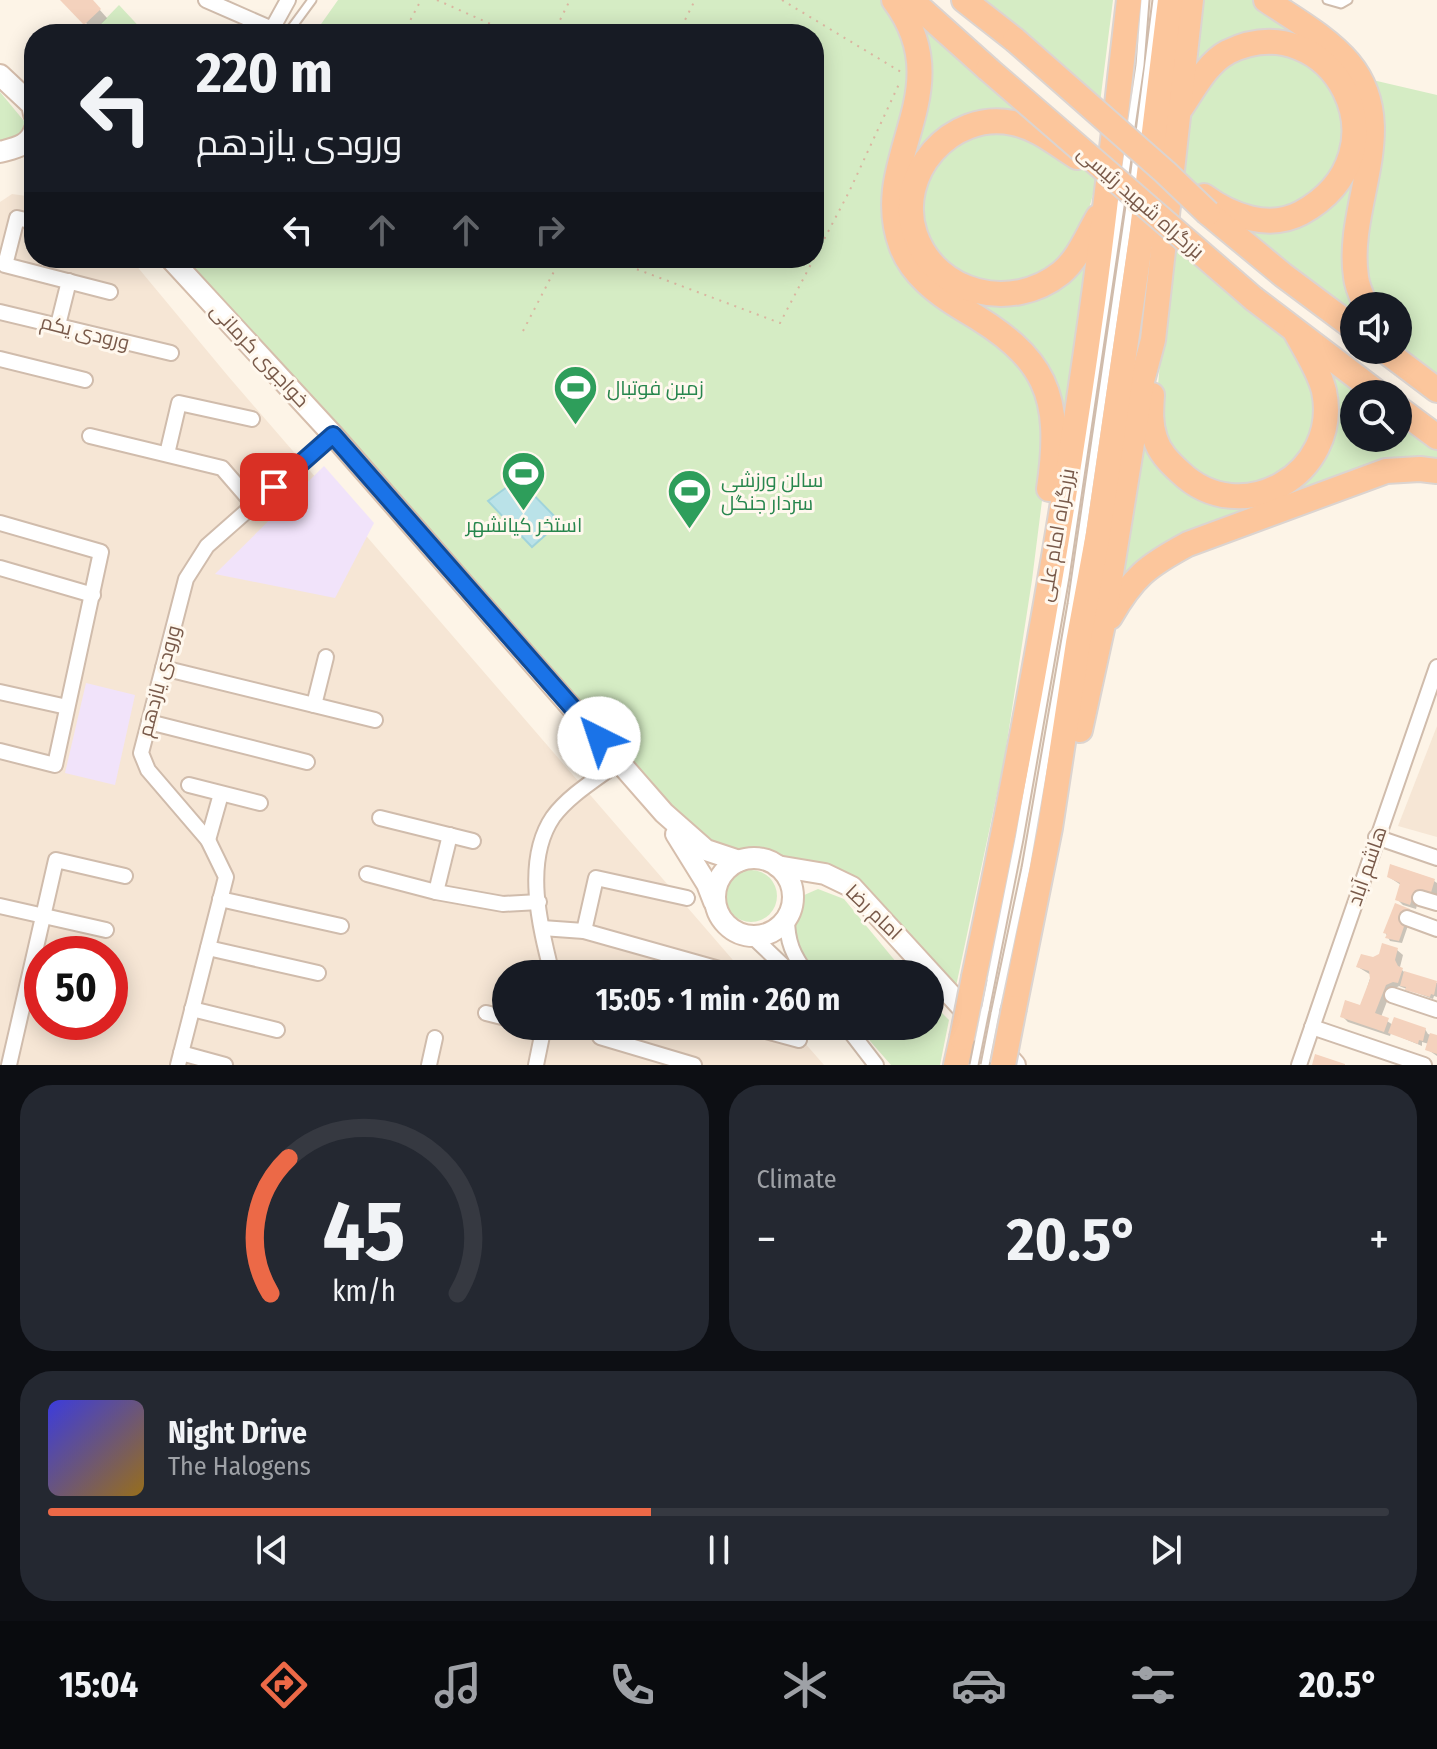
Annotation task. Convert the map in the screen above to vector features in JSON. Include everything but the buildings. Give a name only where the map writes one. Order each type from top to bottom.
[{"type":"highway","points":[[894,0],[907,19],[920,57],[918,98],[895,191],[895,222],[902,250],[917,272],[946,299],[1019,348],[1040,375],[1052,410],[1054,444],[1041,572],[1042,618]]},
{"type":"highway","name":"بزرگراه شهید رئیسی","points":[[911,0],[1254,299],[1360,380]]},
{"type":"highway","name":"بزرگراه شهید رئیسی","points":[[964,0],[983,9],[1283,275],[1340,318]]},
{"type":"highway","name":"بزرگراه امام علی","points":[[956,1065],[1011,798],[1073,433],[1105,205],[1129,0]]},
{"type":"highway","name":"بزرگراه امام علی","points":[[1001,1065],[1005,1011],[1050,828],[1116,411],[1170,0]]},
{"type":"highway","points":[[1191,0],[1153,340],[1152,428],[1165,458],[1195,484],[1213,492],[1244,497],[1271,491],[1295,476],[1316,449],[1325,417],[1324,390],[1295,331]]},
{"type":"highway","points":[[1266,0],[1330,44],[1349,63],[1368,99],[1372,140],[1356,231],[1356,278],[1361,292]]},
{"type":"highway","points":[[1180,110],[1216,60],[1228,52],[1272,43],[1301,49],[1326,65],[1342,85],[1353,112],[1354,145],[1346,169],[1333,189],[1311,207],[1295,216],[1255,220],[1206,205]]},
{"type":"highway","points":[[1103,169],[1079,158],[1045,135],[1011,122],[981,122],[949,136],[935,148],[917,177],[912,207],[915,234],[939,271],[967,289],[1007,295],[1030,290],[1069,265],[1105,205]]},
{"type":"highway","points":[[1050,828],[1077,744],[1102,629],[1142,381],[1153,340]]},
{"type":"highway","points":[[1404,364],[1437,390]]},
{"type":"highway","points":[[1408,364],[1412,370]]},
{"type":"highway","points":[[1412,418],[1437,437]]},
{"type":"highway","points":[[1102,629],[1136,578],[1161,558],[1188,544],[1386,471],[1437,471]]},
{"type":"main road","points":[[0,75],[24,99]]},
{"type":"main road","points":[[4,151],[24,143]]},
{"type":"main road","points":[[4,151],[24,153]]},
{"type":"main road","name":"خواجوی کرمانی","points":[[179,268],[333,435],[664,813]]},
{"type":"main road","points":[[664,813],[706,850],[739,861],[761,859],[777,866],[788,878],[793,897],[787,918],[771,933],[752,936],[730,929],[722,921],[707,884],[664,813]]},
{"type":"main road","points":[[714,902],[717,882],[739,861]]},
{"type":"main road","name":"امام رضا","points":[[777,866],[825,874],[852,887],[1015,1065]]},
{"type":"main road","name":"امام رضا","points":[[793,897],[813,884],[840,891],[857,904],[906,960]]},
{"type":"main road","points":[[944,1003],[1001,1065]]},
{"type":"street","points":[[206,0],[261,24]]},
{"type":"street","points":[[275,24],[288,0]]},
{"type":"street","points":[[24,220],[17,218],[5,265],[110,292]]},
{"type":"street","points":[[58,325],[69,281]]},
{"type":"street","name":"ورودی یکم","points":[[0,312],[171,353]]},
{"type":"street","points":[[0,359],[85,380]]},
{"type":"street","points":[[167,454],[179,403],[252,419]]},
{"type":"street","name":"ورودی یازدهم","points":[[179,1059],[226,877],[208,840],[148,770],[141,753],[186,579],[207,546],[333,435]]},
{"type":"street","points":[[90,436],[222,468],[254,505]]},
{"type":"street","points":[[0,523],[101,552],[55,765],[0,751]]},
{"type":"street","points":[[0,568],[93,595]]},
{"type":"street","points":[[314,705],[326,657]]},
{"type":"street","name":"هاشم آباد","points":[[1299,1065],[1437,667]]},
{"type":"street","points":[[163,668],[375,720]]},
{"type":"street","points":[[0,692],[67,707]]},
{"type":"street","points":[[149,722],[307,762]]},
{"type":"street","points":[[549,960],[542,928],[537,875],[544,834],[554,816],[619,762]]},
{"type":"street","points":[[189,785],[260,803]]},
{"type":"street","points":[[208,840],[221,794]]},
{"type":"street","points":[[380,818],[473,841]]},
{"type":"street","points":[[436,892],[450,835]]},
{"type":"street","points":[[1376,837],[1437,858]]},
{"type":"street","points":[[0,1063],[9,1065],[56,860],[125,876]]},
{"type":"street","points":[[367,874],[436,892],[503,904],[539,902]]},
{"type":"street","points":[[584,931],[596,878],[687,898]]},
{"type":"street","points":[[1420,898],[1437,903]]},
{"type":"street","points":[[220,899],[341,926]]},
{"type":"street","points":[[0,906],[106,930]]},
{"type":"street","points":[[787,918],[789,944],[799,960]]},
{"type":"street","points":[[1407,918],[1437,929]]},
{"type":"street","points":[[542,928],[584,931],[687,960]]},
{"type":"street","points":[[752,936],[777,960]]},
{"type":"street","points":[[208,948],[318,973]]},
{"type":"street","points":[[1392,995],[1437,1010]]},
{"type":"street","points":[[192,1009],[277,1030]]},
{"type":"street","points":[[486,1013],[492,1014]]},
{"type":"street","points":[[1312,1027],[1424,1065]]},
{"type":"street","points":[[429,1065],[435,1038]]},
{"type":"street","points":[[536,1065],[540,1040]]},
{"type":"street","points":[[610,1040],[694,1065]]},
{"type":"street","points":[[857,1040],[876,1065]]},
{"type":"street","points":[[179,1059],[225,1065]]},
{"type":"lane","points":[[294,24],[312,0]]},
{"type":"lane","points":[[974,1065],[1019,839],[1080,486],[1140,65],[1145,0]]},
{"type":"lane","points":[[985,1065],[1005,1011],[1093,472],[1157,0]]},
{"type":"lane","points":[[1327,0],[1341,4],[1348,0]]},
{"type":"path","points":[[408,24],[421,0]]},
{"type":"path","points":[[437,0],[491,24]]},
{"type":"path","points":[[558,24],[570,0]]},
{"type":"path","points":[[683,24],[695,0]]},
{"type":"path","points":[[782,0],[821,24]]},
{"type":"path","points":[[824,26],[903,74],[824,239]]},
{"type":"path","points":[[523,331],[556,268]]},
{"type":"path","points":[[634,268],[780,323],[809,268]]},
{"type":"shaded area","points":[[12,194],[24,196],[24,268],[138,268],[733,960],[492,960],[492,1040],[802,1040],[824,1065],[0,1065],[0,202]]},
{"type":"shaded area","points":[[324,466],[374,523],[335,598],[215,574]]},
{"type":"shaded area","points":[[86,683],[135,695],[115,785],[65,773]]},
{"type":"shaded area","points":[[1437,726],[1437,837],[1398,826]]},
{"type":"green space","points":[[338,0],[889,0],[914,51],[889,204],[1034,373],[1048,453],[1004,761],[955,991],[944,979],[944,960],[926,960],[865,895],[765,854],[740,853],[698,838],[189,268],[824,268],[824,24],[321,24]]},
{"type":"green space","points":[[985,0],[1113,0],[1100,103]]},
{"type":"green space","points":[[1196,0],[1259,0],[1356,82],[1354,292],[1340,292],[1340,309],[1202,200],[1262,225],[1353,168],[1343,76],[1253,39],[1187,92]]},
{"type":"green space","points":[[119,5],[137,24],[101,24]]},
{"type":"green space","points":[[912,20],[931,31],[1073,151],[1019,118],[920,160],[922,258],[1014,299],[1092,236],[1048,531],[1057,449],[1052,394],[913,260]]},
{"type":"green space","points":[[1286,50],[1329,78],[1349,137],[1329,183],[1275,215],[1203,191],[1182,173],[1187,120],[1225,61]]},
{"type":"green space","points":[[1364,78],[1437,95],[1437,376],[1412,356],[1412,292],[1366,292]]},
{"type":"green space","points":[[0,92],[24,121],[24,136],[22,139],[0,141]]},
{"type":"green space","points":[[1001,126],[1073,161],[1097,180],[1082,234],[1041,281],[973,287],[929,252],[917,197],[938,152]]},
{"type":"green space","points":[[1171,244],[1286,336],[1311,372],[1317,429],[1282,478],[1220,490],[1165,448],[1157,396]]},
{"type":"green space","points":[[1313,357],[1342,380],[1340,452],[1412,452],[1412,431],[1437,448],[1437,465],[1257,511],[1110,605],[1146,427],[1218,502],[1314,464]]},
{"type":"green space","points":[[751,870],[770,877],[777,896],[770,915],[751,922],[732,915],[725,896],[732,877]]},
{"type":"green space","points":[[818,889],[844,899],[894,960],[804,960],[793,927],[802,896]]},
{"type":"green space","points":[[944,1015],[949,1020],[940,1065],[891,1065],[869,1040],[944,1040]]},
{"type":"water","name":"استخر کیانشهر","points":[[518,479],[560,522],[532,547],[488,501]]},
{"type":"place","name":"زمین فوتبال","points":[[576,427]]},
{"type":"place","name":"استخر کیانشهر","points":[[524,512]]},
{"type":"place","name":"سالن ورزشی سردار جنگل","points":[[690,530]]},
{"type":"route","points":[[274,487],[333,435],[599,738]]}]
